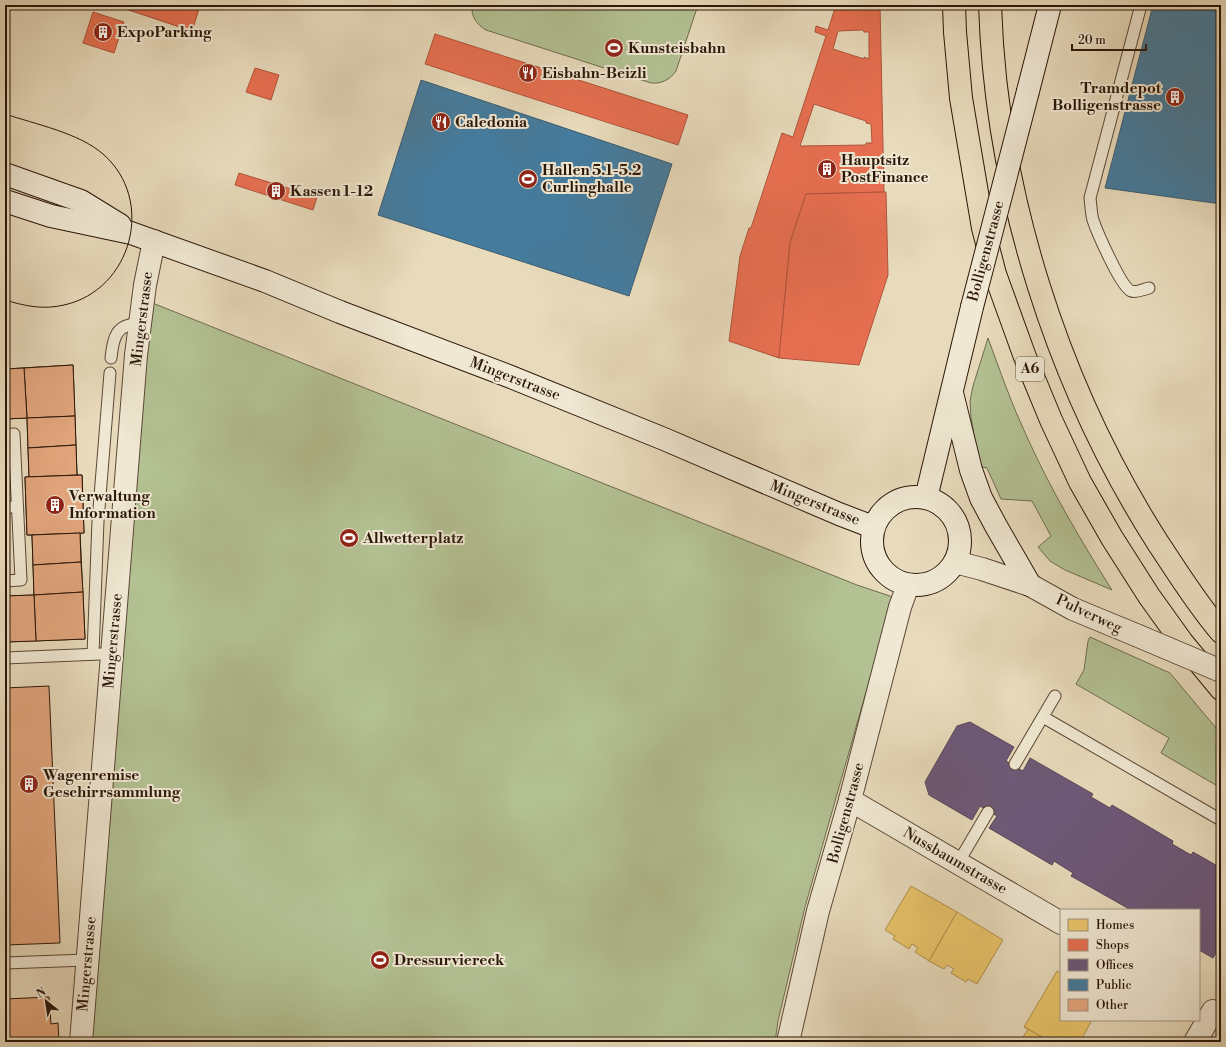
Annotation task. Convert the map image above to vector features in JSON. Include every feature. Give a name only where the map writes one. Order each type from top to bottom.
[{"type":"highway","name":"A6","points":[[954,5],[961,98],[983,228],[995,274],[1025,357],[1051,420],[1074,468],[1112,538],[1149,596],[1182,642],[1221,689]]},
{"type":"highway","name":"A6","points":[[990,5],[997,91],[1008,164],[1020,218],[1037,281],[1059,344],[1087,411],[1112,463],[1140,513],[1179,576],[1221,632]]},
{"type":"main road","name":"Bolligenstrasse","points":[[926,498],[972,307],[1050,5]]},
{"type":"main road","name":"Mingerstrasse","points":[[5,174],[81,201],[131,232],[154,242],[266,282],[340,312],[511,377],[664,439],[873,527]]},
{"type":"main road","name":"Mingerstrasse","points":[[5,201],[51,216],[131,232]]},
{"type":"main road","name":"Mingerstrasse","points":[[81,1042],[88,960],[103,655],[140,324],[145,285],[154,242]]},
{"type":"main road","points":[[952,393],[971,470],[981,498],[1030,585]]},
{"type":"main road","points":[[914,496],[926,498],[938,502],[956,521],[960,541],[959,550],[955,562],[945,574],[923,585],[908,585],[889,577],[876,562],[871,542],[873,527],[883,511],[897,501],[914,496]]},
{"type":"main road","name":"Pulverweg","points":[[955,562],[982,568],[1030,585],[1073,609],[1221,670]]},
{"type":"main road","name":"Bolligenstrasse","points":[[788,1042],[818,911],[850,800],[900,607],[908,585]]},
{"type":"main road","name":"Nussbaumstrasse","points":[[850,800],[1060,922]]},
{"type":"main road","points":[[1195,1042],[1214,1012]]},
{"type":"lane","points":[[1141,5],[1090,198],[1092,218],[1110,258],[1126,287],[1131,291],[1136,292],[1149,288]]},
{"type":"lane","points":[[111,358],[112,343],[116,334],[123,327],[140,324]]},
{"type":"lane","points":[[5,658],[103,655],[98,521],[110,373]]},
{"type":"lane","points":[[5,434],[14,434],[21,580],[5,581]]},
{"type":"lane","points":[[5,507],[17,507]]},
{"type":"lane","points":[[1015,764],[1055,696]]},
{"type":"lane","points":[[1043,717],[1221,820]]},
{"type":"lane","points":[[958,863],[988,812]]},
{"type":"lane","points":[[5,964],[88,960]]},
{"type":"green space","name":"Kunsteisbahn","points":[[472,5],[698,5],[676,71],[668,79],[662,82],[651,83],[486,30],[479,25],[475,19],[472,13]]},
{"type":"green space","points":[[145,300],[857,585],[893,597],[805,907],[778,1021],[775,1042],[83,1042]]},
{"type":"green space","points":[[988,338],[1011,400],[1036,457],[1067,515],[1112,590],[1065,570],[1050,561],[1038,547],[1051,536],[1032,501],[1001,499],[987,468],[979,466],[971,417],[970,401],[973,386]]},
{"type":"green space","points":[[1090,637],[1170,673],[1221,734],[1221,788],[1161,753],[1169,738],[1076,684],[1084,670],[1088,641]]},
{"type":"building: Homes","points":[[911,886],[957,912],[929,961],[915,952],[918,948],[912,944],[909,949],[893,939],[895,936],[885,930]]},
{"type":"building: Homes","points":[[957,912],[1003,940],[977,984],[968,979],[966,982],[951,973],[954,969],[947,965],[944,969],[929,961]]},
{"type":"building: Homes","points":[[1057,971],[1060,972],[1060,1021],[1091,1021],[1080,1042],[1051,1042],[1024,1027]]},
{"type":"building: Homes","points":[[1028,1029],[1051,1042],[1020,1042]]},
{"type":"building: Shops","points":[[114,5],[200,5],[192,31]]},
{"type":"building: Shops","points":[[114,5],[200,5],[192,31]]},
{"type":"building: Shops","name":"Hauptsitz PostFinance","points":[[836,5],[880,5],[884,192],[806,194],[790,243],[779,358],[729,341],[740,256],[749,228],[751,228],[782,133],[793,137],[826,36],[815,32],[816,26],[828,30]],"holes":[[[863,30],[864,32],[869,32],[869,59],[864,57],[864,59],[833,49],[838,31]],[[814,104],[871,124],[872,143],[866,143],[866,145],[800,146]]]},
{"type":"building: Shops","name":"ExpoParking","points":[[93,12],[124,22],[114,53],[83,43]]},
{"type":"building: Shops","points":[[435,34],[688,115],[678,145],[425,64]]},
{"type":"building: Shops","points":[[255,68],[279,75],[271,100],[246,92]]},
{"type":"building: Shops","name":"Kassen 1-12","points":[[239,173],[317,197],[313,210],[235,185]]},
{"type":"building: Shops","points":[[886,192],[888,275],[859,365],[779,358],[790,243],[806,194]]},
{"type":"building: Offices","points":[[970,722],[1014,747],[1006,761],[1023,771],[1030,758],[1093,794],[1091,797],[1110,808],[1112,805],[1173,841],[1172,844],[1191,855],[1193,852],[1221,868],[1221,945],[1213,958],[1200,951],[1200,909],[1129,909],[1071,876],[1073,873],[1054,861],[1052,865],[989,828],[997,816],[980,806],[972,820],[929,795],[925,782],[957,726]]},
{"type":"building: Public","name":"Tramdepot Bolligenstrasse","points":[[1153,5],[1221,5],[1221,204],[1105,188]]},
{"type":"building: Public","name":"Hallen 5.1-5.2 Curlinghalle","points":[[421,80],[672,164],[629,296],[378,215]]},
{"type":"building: Other","points":[[73,365],[77,475],[82,475],[84,533],[80,533],[85,639],[5,642],[5,596],[34,595],[32,535],[27,535],[25,477],[29,477],[27,418],[5,419],[5,369]]},
{"type":"building: Other","points":[[73,365],[75,416],[27,418],[24,368]]},
{"type":"building: Other","points":[[24,368],[27,418],[5,419],[5,369]]},
{"type":"building: Other","points":[[75,416],[76,445],[28,448],[27,418]]},
{"type":"building: Other","points":[[76,445],[77,475],[29,477],[28,448]]},
{"type":"building: Other","name":"Verwaltung Information","points":[[82,475],[84,533],[27,535],[25,477]]},
{"type":"building: Other","points":[[80,533],[81,562],[33,565],[32,535]]},
{"type":"building: Other","points":[[81,562],[83,592],[34,595],[33,565]]},
{"type":"building: Other","points":[[83,592],[85,639],[36,641],[34,595]]},
{"type":"building: Other","points":[[34,595],[36,641],[5,642],[5,596]]},
{"type":"building: Other","name":"Wagenremise Geschirrsammlung","points":[[49,686],[60,943],[5,945],[5,688]]},
{"type":"building: Other","points":[[49,997],[51,1024],[58,1023],[59,1042],[5,1042],[5,999]]},
{"type":"tram line","points":[[5,114],[82,140],[103,154],[119,173],[129,195],[132,218],[129,241],[120,263],[106,282],[87,296],[64,305],[49,307],[27,306],[5,300]]},
{"type":"place","name":"ExpoParking","points":[[103,32]]},
{"type":"place","name":"Kunsteisbahn","points":[[614,48]]},
{"type":"place","name":"Eisbahn-Beizli","points":[[528,73]]},
{"type":"place","name":"Tramdepot Bolligenstrasse","points":[[1175,97]]},
{"type":"place","name":"Caledonia","points":[[441,122]]},
{"type":"place","name":"Hauptsitz PostFinance","points":[[827,169]]},
{"type":"place","name":"Hallen 5.1-5.2 Curlinghalle","points":[[528,179]]},
{"type":"place","name":"Kassen 1-12","points":[[276,191]]},
{"type":"place","name":"Verwaltung Information","points":[[55,505]]},
{"type":"place","name":"Allwetterplatz","points":[[349,538]]},
{"type":"place","name":"Wagenremise Geschirrsammlung","points":[[29,784]]},
{"type":"place","name":"Dressurviereck","points":[[380,960]]}]
